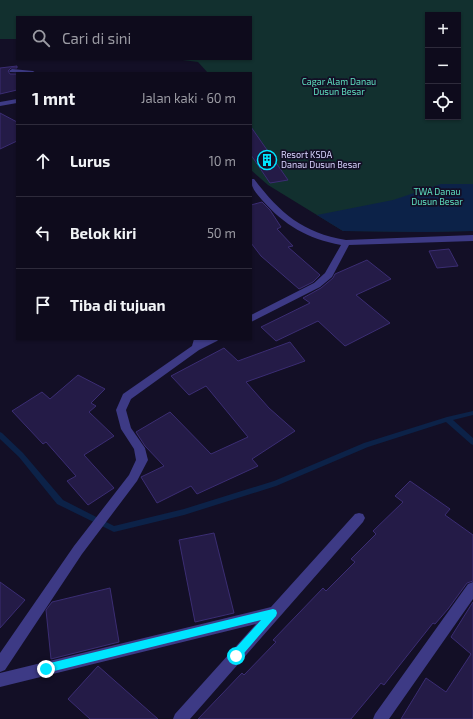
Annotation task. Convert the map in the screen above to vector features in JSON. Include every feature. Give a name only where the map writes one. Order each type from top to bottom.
[{"type":"street","points":[[12,71],[27,72]]},
{"type":"street","points":[[0,104],[16,101]]},
{"type":"street","points":[[252,183],[288,222],[314,236],[331,241],[346,243],[472,238]]},
{"type":"street","points":[[252,318],[317,285],[329,274],[346,243]]},
{"type":"street","points":[[0,665],[78,550],[133,478],[142,460],[139,448],[126,429],[121,410],[127,397],[198,344],[211,340]]},
{"type":"street","points":[[180,719],[359,518]]},
{"type":"street","points":[[380,719],[473,588]]},
{"type":"street","points":[[0,680],[273,613]]},
{"type":"green space","name":"Cagar Alam Danau Dusun Besar","points":[[0,0],[473,0],[473,231],[343,231],[268,185],[252,171],[252,72],[207,72],[198,62],[183,60],[252,60],[252,16],[16,16],[16,39],[0,39]]},
{"type":"water","points":[[441,184],[473,184],[473,231],[343,231],[317,215],[393,200]]},
{"type":"building","points":[[17,66],[17,68],[11,68],[8,71],[10,74],[16,74],[16,90],[0,94],[0,68]]},
{"type":"building","points":[[0,113],[16,121],[16,141],[0,149]]},
{"type":"building","points":[[252,128],[288,180],[270,183],[252,156]]},
{"type":"building","points":[[262,202],[270,210],[281,227],[277,229],[293,246],[288,247],[320,275],[313,282],[299,289],[261,256],[252,244],[252,205]]},
{"type":"building","points":[[449,249],[458,266],[437,268],[429,251]]},
{"type":"building","points":[[367,260],[391,279],[356,295],[390,323],[345,346],[318,321],[276,341],[261,327],[310,303],[303,298],[321,288],[333,278],[335,274]]},
{"type":"building","points":[[290,342],[305,361],[246,382],[269,408],[295,431],[252,459],[258,466],[197,494],[191,486],[157,503],[141,477],[164,466],[145,446],[136,432],[170,412],[211,454],[248,437],[206,386],[189,395],[171,376],[224,348],[238,361]]},
{"type":"building","points":[[78,375],[105,389],[91,403],[96,406],[89,412],[114,436],[84,455],[114,488],[88,505],[67,481],[76,476],[46,442],[43,444],[12,411],[42,392],[50,399]]},
{"type":"building","points":[[410,481],[450,509],[445,515],[473,535],[473,581],[467,583],[448,609],[435,624],[433,623],[384,685],[381,683],[351,719],[198,719],[242,673],[244,675],[276,642],[273,640],[323,588],[326,591],[355,562],[351,559],[376,534],[373,531],[403,502],[395,496]]},
{"type":"building","points":[[214,533],[234,613],[195,622],[179,540]]},
{"type":"building","points":[[0,582],[25,600],[0,628]]},
{"type":"building","points":[[110,588],[119,642],[51,659],[46,610],[52,602]]},
{"type":"building","points":[[473,602],[473,719],[401,719],[426,678],[446,692],[471,654],[451,637]]},
{"type":"building","points":[[98,666],[158,719],[90,719],[68,699]]},
{"type":"waterway","points":[[447,419],[473,413]]},
{"type":"waterway","points":[[0,435],[21,455],[60,502],[114,529],[184,512],[276,483],[366,445],[447,419]]},
{"type":"waterway","points":[[447,419],[473,442]]},
{"type":"place","name":"Resort KSDA Danau Dusun Besar","points":[[267,160]]},
{"type":"route","points":[[46,669],[273,613],[236,656]]},
{"type":"park label","name":"TWA Danau Dusun Besar","points":[[437,198]]}]
